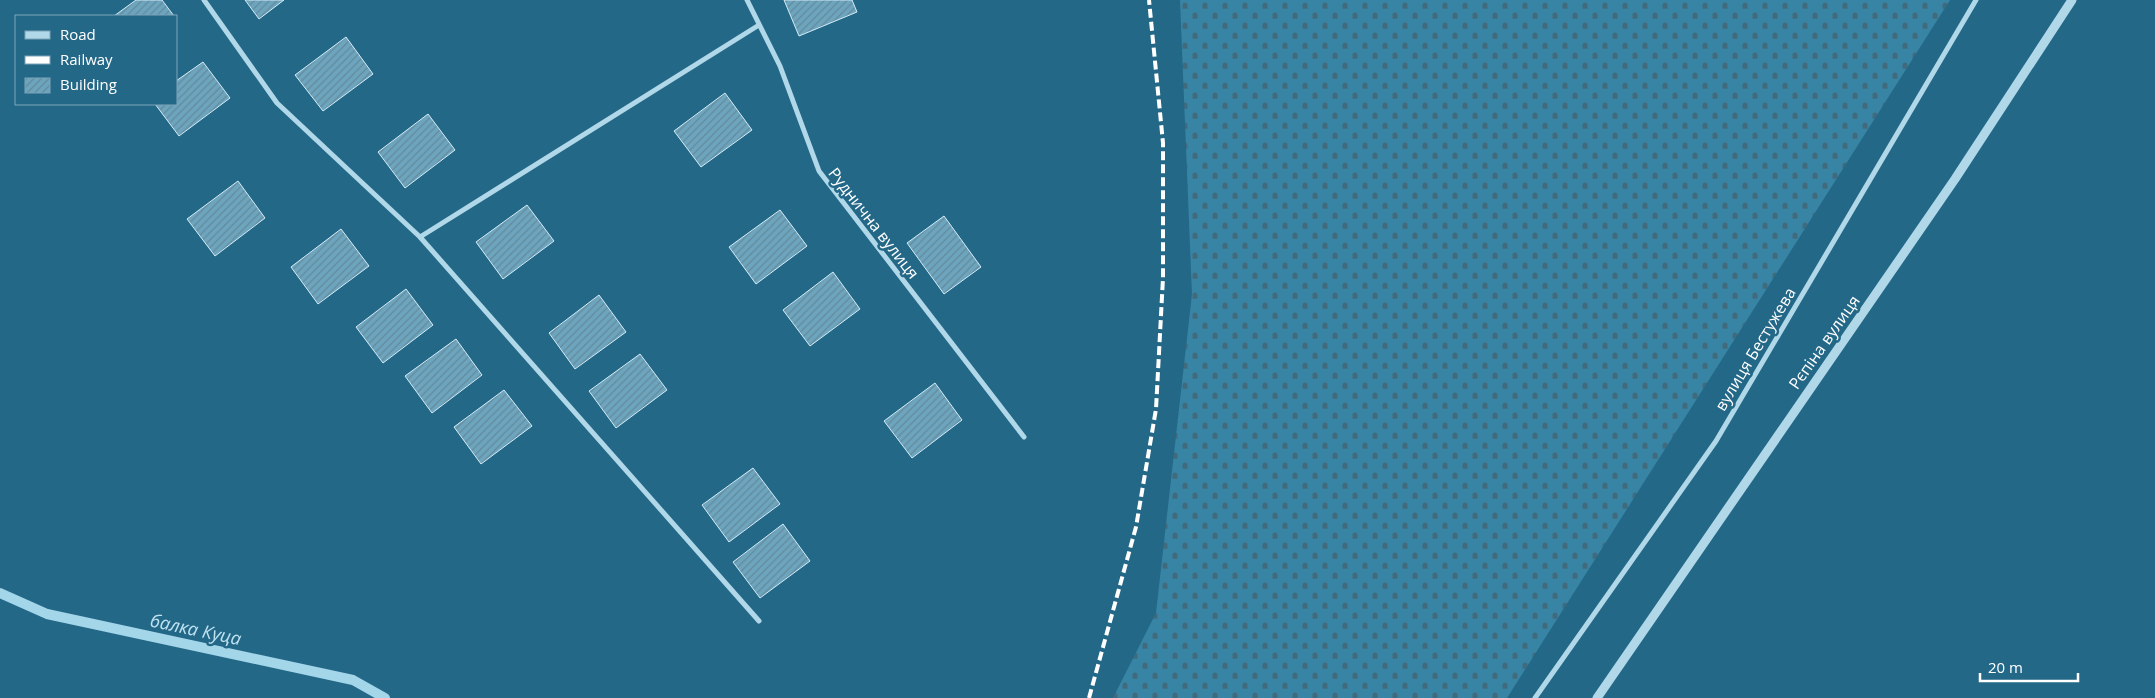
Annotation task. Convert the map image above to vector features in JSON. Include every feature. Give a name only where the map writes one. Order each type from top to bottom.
[{"type":"street","points":[[204,0],[277,103],[420,236],[759,621]]},
{"type":"street","name":"Руднична вулиця","points":[[747,0],[780,66],[819,171],[1024,437]]},
{"type":"street","name":"вулиця Бестужева","points":[[1535,698],[1716,441],[1976,0]]},
{"type":"street","name":"Рєпіна вулиця","points":[[1596,698],[1949,187],[2072,0]]},
{"type":"street","points":[[420,236],[759,24]]},
{"type":"green space","points":[[1180,0],[1950,0],[1507,698],[1113,698],[1156,613],[1192,294]]},
{"type":"building","points":[[136,0],[162,0],[173,15],[115,15]]},
{"type":"building","points":[[245,0],[284,0],[259,19]]},
{"type":"building","points":[[784,0],[852,0],[857,12],[799,36]]},
{"type":"building","points":[[346,37],[373,74],[323,111],[295,75]]},
{"type":"building","points":[[203,62],[230,98],[179,136],[156,105],[178,105],[178,80]]},
{"type":"building","points":[[725,93],[752,130],[701,167],[674,131]]},
{"type":"building","points":[[428,114],[455,150],[405,188],[378,152]]},
{"type":"building","points":[[238,181],[265,218],[215,256],[187,219]]},
{"type":"building","points":[[527,205],[554,241],[503,279],[476,242]]},
{"type":"building","points":[[780,210],[807,246],[756,284],[729,247]]},
{"type":"building","points":[[944,216],[981,267],[944,294],[907,243]]},
{"type":"building","points":[[341,229],[369,266],[318,304],[291,267]]},
{"type":"building","points":[[833,272],[860,309],[810,346],[783,310]]},
{"type":"building","points":[[406,289],[433,325],[383,363],[356,327]]},
{"type":"building","points":[[599,295],[626,332],[575,369],[549,333]]},
{"type":"building","points":[[456,339],[482,375],[432,413],[405,376]]},
{"type":"building","points":[[640,354],[667,390],[616,428],[589,391]]},
{"type":"building","points":[[935,383],[962,420],[912,458],[884,421]]},
{"type":"building","points":[[504,390],[532,426],[481,464],[454,427]]},
{"type":"building","points":[[753,468],[780,504],[729,542],[702,505]]},
{"type":"building","points":[[783,524],[810,561],[760,598],[733,562]]},
{"type":"waterway","name":"балка Куца","points":[[0,593],[47,614],[353,680],[385,698]]},
{"type":"railway","points":[[1089,698],[1136,527],[1156,409],[1163,278],[1163,143],[1149,0]]}]
